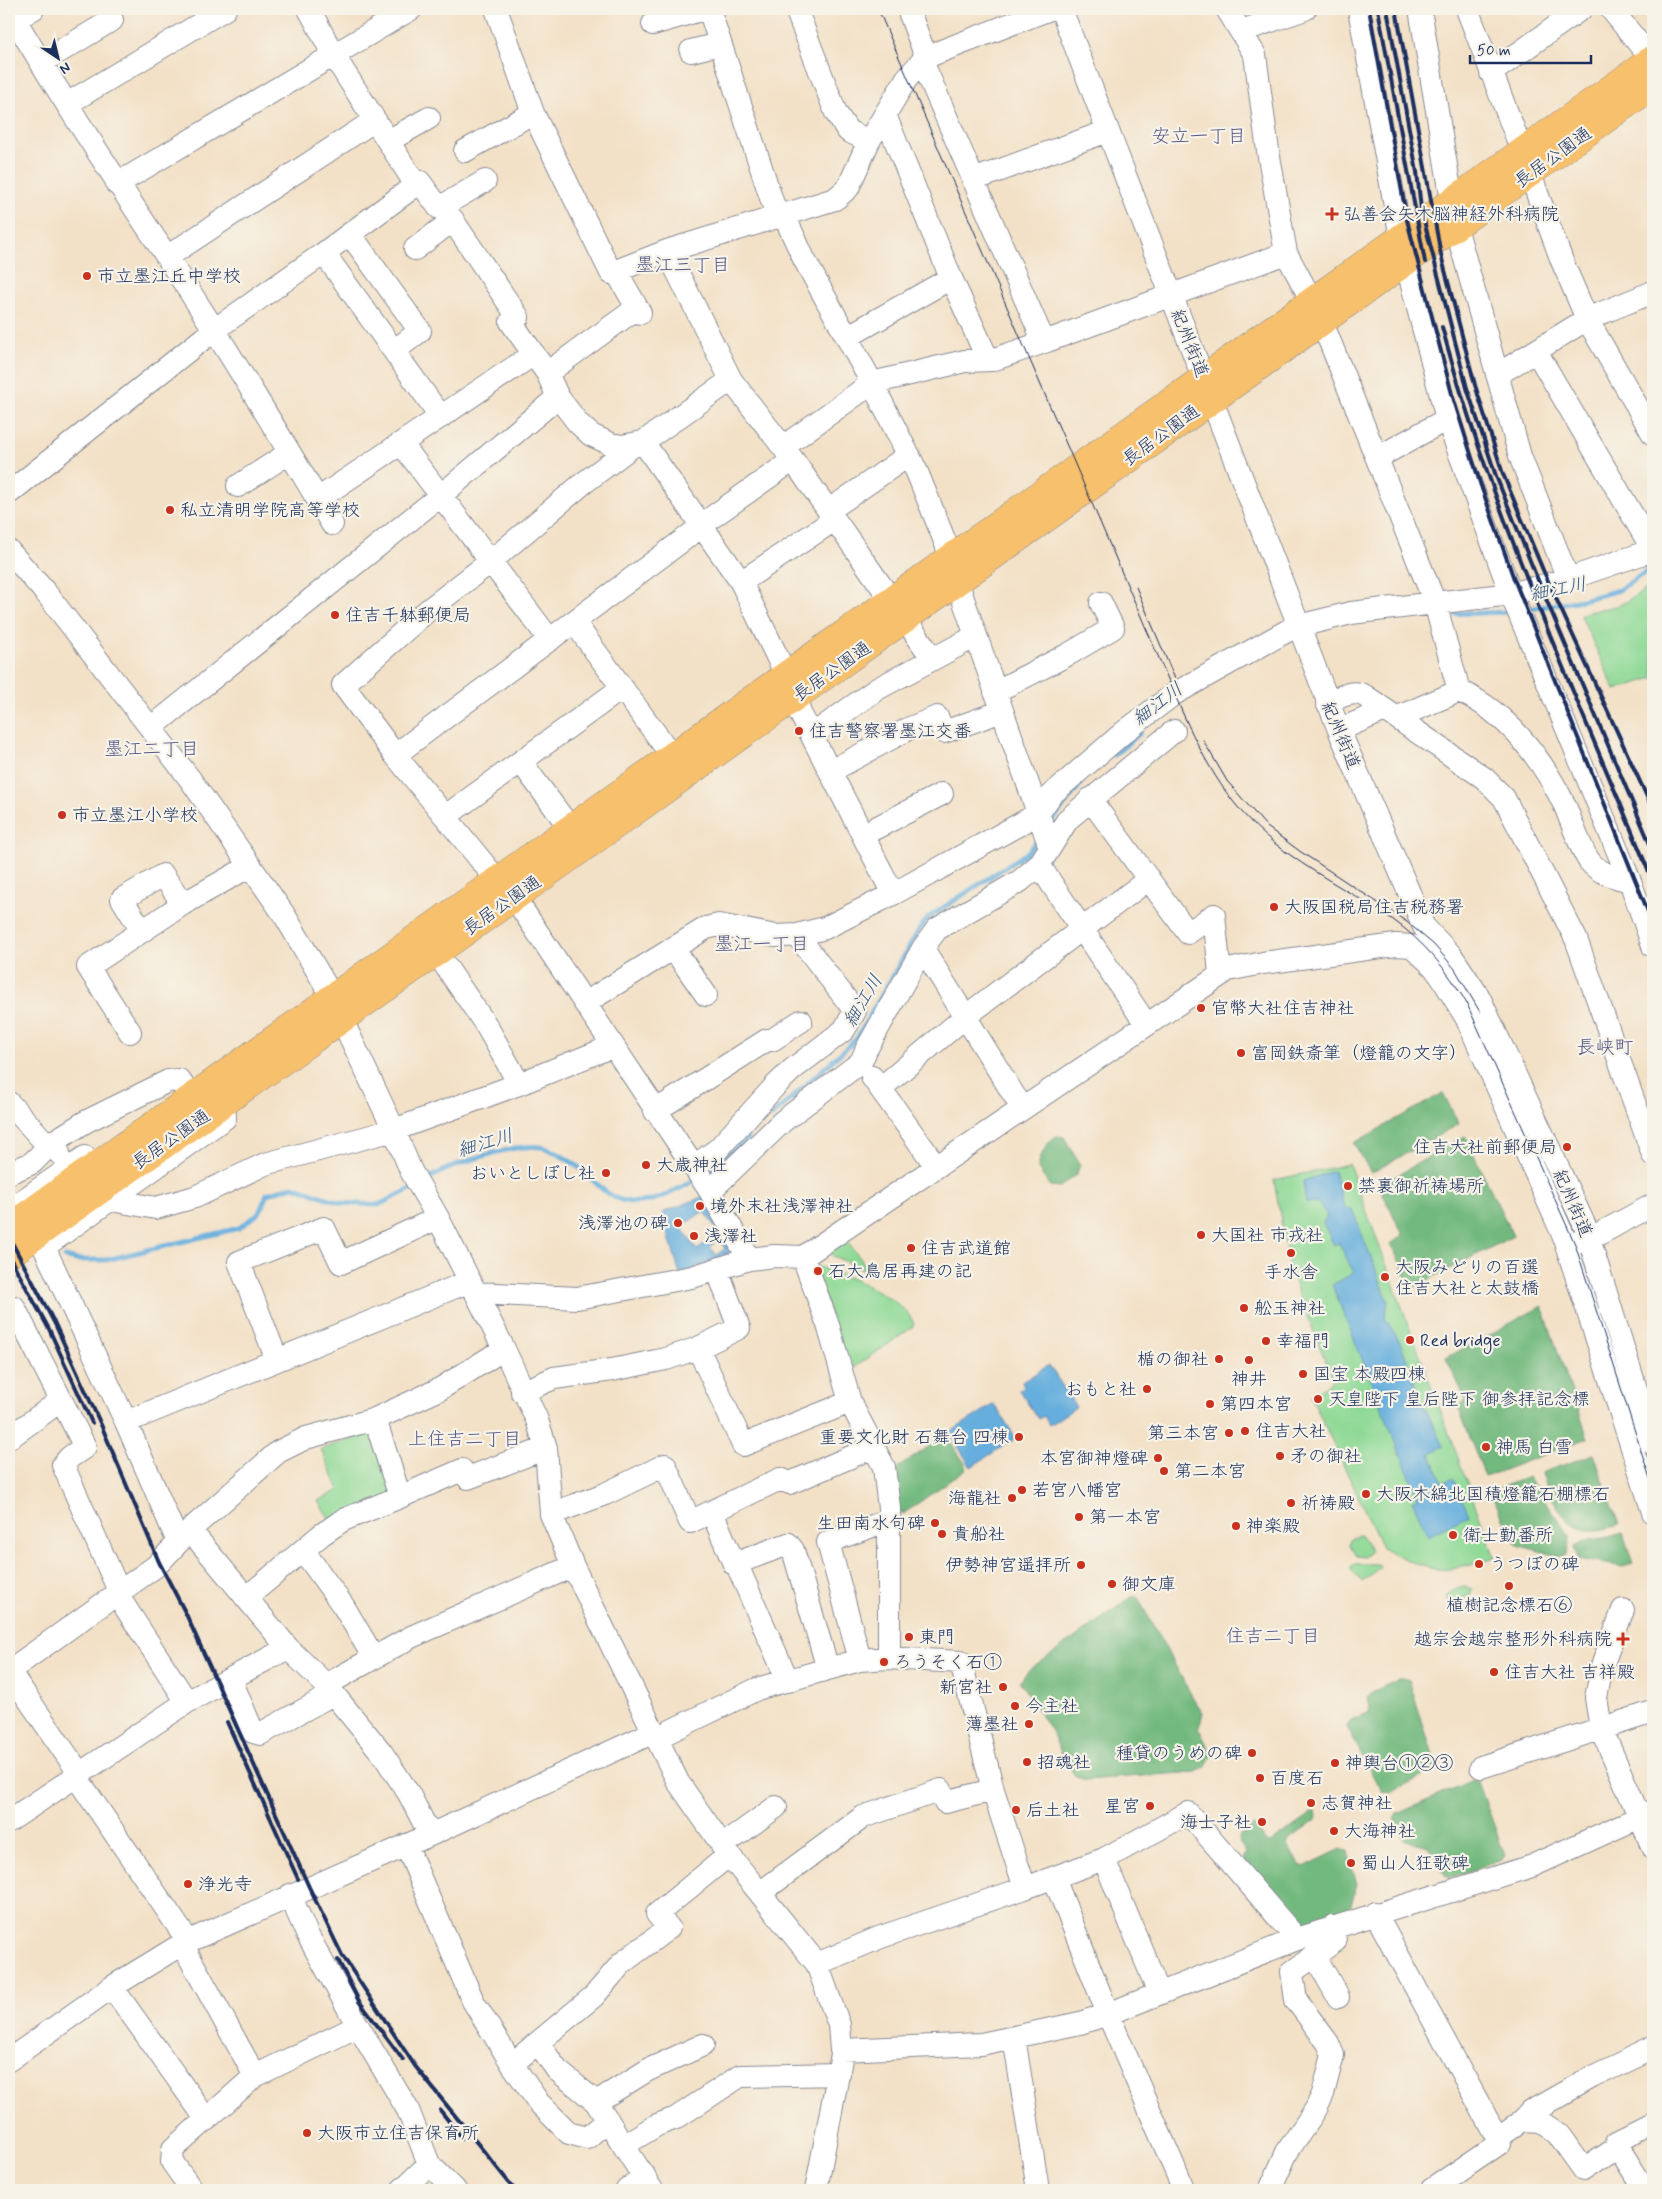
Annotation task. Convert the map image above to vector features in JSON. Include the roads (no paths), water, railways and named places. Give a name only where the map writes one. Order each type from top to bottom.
[{"type":"highway","name":"長居公園通","points":[[9,1254],[224,1102],[337,1009],[1526,163],[1653,66]]},
{"type":"highway","name":"長居公園通","points":[[9,1228],[191,1091],[436,952],[570,828],[672,756],[792,685]]},
{"type":"street","points":[[67,104],[225,9]]},
{"type":"street","points":[[309,9],[334,56],[416,185]]},
{"type":"street","points":[[117,184],[411,9]]},
{"type":"street","points":[[496,9],[533,113],[611,273],[667,251],[835,199],[848,188],[869,141],[907,78],[924,59],[1050,9]]},
{"type":"street","points":[[654,24],[704,9]]},
{"type":"street","points":[[709,9],[780,215],[909,455],[954,570],[1038,814],[1044,856],[1083,930],[1146,1024]]},
{"type":"street","points":[[796,9],[836,113],[848,131],[869,141]]},
{"type":"street","points":[[908,9],[924,59],[974,180],[1040,336],[1047,342]]},
{"type":"street","name":"紀州街道","points":[[1061,9],[1208,388],[1327,703],[1424,927],[1450,954],[1479,997],[1589,1238],[1653,1442]]},
{"type":"street","points":[[1227,9],[1255,55],[1268,151],[1286,253],[1317,312],[1377,458],[1437,610],[1459,691]]},
{"type":"street","points":[[1242,31],[1280,13],[1305,9]]},
{"type":"street","points":[[1359,9],[1403,250],[1447,419],[1516,605],[1630,881],[1653,946]]},
{"type":"street","points":[[1420,9],[1454,214],[1520,456],[1568,579]]},
{"type":"street","points":[[1467,9],[1562,261],[1587,319],[1653,434]]},
{"type":"street","points":[[1491,72],[1581,9]]},
{"type":"street","points":[[1611,9],[1653,66]]},
{"type":"street","points":[[16,15],[67,104],[117,184],[214,330],[332,524]]},
{"type":"street","points":[[42,62],[112,20]]},
{"type":"street","points":[[691,51],[720,44]]},
{"type":"street","points":[[465,151],[533,113]]},
{"type":"street","points":[[885,116],[951,278],[988,360]]},
{"type":"street","points":[[388,142],[429,118]]},
{"type":"street","points":[[167,257],[375,120]]},
{"type":"street","points":[[974,180],[1108,131]]},
{"type":"street","points":[[416,248],[448,213],[485,181]]},
{"type":"street","points":[[9,493],[214,330],[324,253],[420,182],[439,208],[448,213],[518,317],[511,322],[547,373],[558,397],[578,422],[591,435],[611,444],[639,444]]},
{"type":"street","points":[[350,234],[420,331],[394,350]]},
{"type":"street","points":[[667,251],[731,380],[788,453],[933,659]]},
{"type":"street","points":[[324,253],[441,417]]},
{"type":"street","points":[[395,755],[702,526],[872,383],[965,361],[988,360],[1016,353],[1286,253]]},
{"type":"street","points":[[547,373],[639,311],[616,271]]},
{"type":"street","points":[[847,337],[951,278]]},
{"type":"street","points":[[1498,375],[1587,319],[1653,292]]},
{"type":"street","points":[[585,1003],[706,928],[719,925],[776,936],[797,934],[833,924],[892,894],[1038,814],[1051,795],[1124,732],[1174,694],[1351,613],[1516,605],[1568,579],[1653,550],[1536,351]]},
{"type":"street","points":[[318,499],[534,354]]},
{"type":"street","points":[[731,380],[581,485],[490,562],[427,611],[343,685],[395,755],[505,889],[585,1003],[655,1111],[710,1191],[749,1259]]},
{"type":"street","points":[[152,728],[440,496],[558,397]]},
{"type":"street","points":[[1377,458],[1447,419]]},
{"type":"street","points":[[401,443],[550,640]]},
{"type":"street","points":[[639,444],[702,526],[741,582],[792,685],[799,711],[864,834],[892,894]]},
{"type":"street","points":[[238,486],[289,453]]},
{"type":"street","points":[[741,582],[909,455]]},
{"type":"street","points":[[9,551],[46,592],[152,728],[285,916],[337,1009],[416,1180],[438,1218],[473,1287],[537,1420],[546,1448],[551,1514],[573,1566],[678,1782],[725,1850],[817,1964],[839,2025],[841,2050],[839,2074],[816,2190]]},
{"type":"street","points":[[831,771],[910,728],[937,718],[944,732],[998,701],[1068,654],[1114,628],[1101,602]]},
{"type":"street","points":[[574,622],[672,756]]},
{"type":"street","points":[[812,735],[877,689],[976,636]]},
{"type":"street","points":[[446,816],[622,688]]},
{"type":"street","points":[[1339,730],[1459,691],[1475,698],[1515,731],[1554,782],[1590,861],[1605,874],[1630,881]]},
{"type":"street","points":[[1327,703],[1351,692],[1358,692],[1484,778],[1504,798],[1576,939],[1653,1155]]},
{"type":"street","points":[[710,1191],[784,1121],[861,1062],[923,948],[936,929],[1020,881],[1044,856],[1068,819],[1174,731]]},
{"type":"street","points":[[521,762],[570,828]]},
{"type":"street","points":[[864,834],[942,794]]},
{"type":"street","points":[[1090,799],[1188,933],[1214,915],[1220,974]]},
{"type":"street","points":[[130,1032],[88,967],[183,904],[250,866]]},
{"type":"street","points":[[142,931],[122,899],[163,876],[183,904]]},
{"type":"street","points":[[881,1088],[966,1016],[1149,879]]},
{"type":"street","points":[[126,1422],[278,1360],[473,1287],[576,1298],[692,1276],[749,1259],[775,1256],[803,1257],[1220,974],[1228,970],[1263,963],[1396,945],[1412,946],[1424,927]]},
{"type":"street","points":[[694,1169],[718,1149],[793,1069],[844,1030],[855,1011],[797,934]]},
{"type":"street","name":"紀州街道","points":[[1412,946],[1434,967],[1467,1020],[1568,1246],[1653,1512]]},
{"type":"street","points":[[673,948],[706,995]]},
{"type":"street","points":[[436,952],[486,1025],[519,1084]]},
{"type":"street","points":[[927,956],[1022,1108]]},
{"type":"street","points":[[655,1111],[766,1040],[772,1040],[801,1021]]},
{"type":"street","points":[[111,1200],[156,1208],[195,1197],[265,1164],[394,1130],[519,1084],[613,1046]]},
{"type":"street","points":[[861,1062],[936,1166]]},
{"type":"street","points":[[9,1173],[32,1163],[53,1142],[85,1122],[168,1081],[179,1080],[191,1091],[68,1169],[19,1203]]},
{"type":"street","points":[[9,1102],[43,1140],[53,1142],[68,1169]]},
{"type":"street","points":[[224,1102],[225,1118],[44,1247],[126,1422],[184,1536],[246,1598],[288,1648],[329,1689],[382,1753],[409,1794],[430,1836]]},
{"type":"street","points":[[1568,1246],[1589,1238],[1653,1205]]},
{"type":"street","points":[[278,1360],[239,1262],[324,1228],[341,1263],[438,1218]]},
{"type":"street","points":[[803,1257],[828,1325],[850,1402],[884,1467],[889,1522],[889,1652],[887,1658]]},
{"type":"street","points":[[522,1392],[554,1378],[656,1361],[698,1348],[739,1328],[717,1269]]},
{"type":"street","points":[[14,1307],[85,1447],[70,1457],[63,1465],[118,1592],[187,1702]]},
{"type":"street","points":[[698,1348],[743,1445],[850,1402]]},
{"type":"street","points":[[255,2076],[185,1942],[10,1668],[156,1566],[184,1536],[278,1452],[306,1438],[375,1418],[440,1389],[504,1349]]},
{"type":"street","points":[[9,1438],[60,1401]]},
{"type":"street","points":[[375,1418],[400,1497]]},
{"type":"street","points":[[551,1514],[605,1494],[665,1465],[690,1522],[780,1479],[790,1483],[874,1447]]},
{"type":"street","points":[[246,1598],[342,1520],[462,1470],[468,1478],[546,1448]]},
{"type":"street","points":[[710,1512],[715,1519],[734,1564],[737,1565],[788,1681]]},
{"type":"street","points":[[860,1660],[828,1542],[880,1523],[889,1522]]},
{"type":"street","points":[[737,1565],[788,1544],[794,1550],[828,1670]]},
{"type":"street","points":[[303,1550],[344,1607],[374,1658]]},
{"type":"street","points":[[231,1680],[254,1732],[260,1734],[374,1658],[411,1637],[573,1566]]},
{"type":"street","points":[[1623,1610],[1602,1666],[1596,1698],[1602,1728],[1647,1815],[1653,1848]]},
{"type":"street","points":[[9,1821],[187,1702],[288,1648]]},
{"type":"street","points":[[9,2060],[112,1987],[185,1942],[430,1836],[757,1690],[860,1660],[887,1658],[961,1662],[993,1790],[1025,1888]]},
{"type":"street","points":[[1481,1767],[1653,1712]]},
{"type":"street","points":[[760,1893],[863,1817],[941,1790],[945,1802],[993,1790]]},
{"type":"street","points":[[512,2064],[594,1996],[622,1962],[669,1928],[658,1914],[725,1850],[776,1807]]},
{"type":"street","points":[[817,1964],[882,1937],[1104,1859],[1188,1813],[1297,1939]]},
{"type":"street","points":[[841,2050],[981,2044],[1080,2024],[1297,1939],[1375,1913],[1532,1866],[1647,1815]]},
{"type":"street","points":[[406,1845],[473,2001],[539,2103],[570,2133],[587,2138],[602,2111],[648,2070],[703,2045]]},
{"type":"street","points":[[1104,1859],[1159,1993]]},
{"type":"street","points":[[1054,1878],[1108,2014],[1184,2190]]},
{"type":"street","points":[[290,1895],[307,1934],[358,2026],[408,2110],[429,2164],[455,2190]]},
{"type":"street","points":[[1375,1913],[1500,2143],[1431,2190]]},
{"type":"street","points":[[1270,2190],[1287,2152],[1316,2109],[1326,2087],[1331,2067],[1333,2054],[1328,2043],[1296,2000],[1292,1972],[1335,1941],[1333,1927]]},
{"type":"street","points":[[1315,1956],[1338,1997]]},
{"type":"street","points":[[112,1987],[207,2120]]},
{"type":"street","points":[[192,2190],[172,2162],[173,2149],[255,2076],[358,2026]]},
{"type":"street","points":[[1014,2037],[1038,2190]]},
{"type":"street","points":[[538,2043],[557,2070],[602,2111],[624,2145],[641,2186]]},
{"type":"street","points":[[1497,2138],[1522,2121],[1530,2112],[1592,2077],[1653,2048]]},
{"type":"street","points":[[624,2145],[657,2125],[676,2118],[740,2076],[839,2074]]},
{"type":"street","points":[[1522,2121],[1541,2122],[1559,2135],[1584,2170],[1618,2147],[1645,2190]]},
{"type":"street","points":[[1617,2142],[1653,2124]]},
{"type":"street","points":[[402,2190],[429,2164]]},
{"type":"water","points":[[1334,1171],[1343,1204],[1347,1209],[1352,1209],[1388,1301],[1385,1318],[1401,1344],[1421,1400],[1444,1446],[1430,1453],[1442,1482],[1453,1479],[1469,1515],[1428,1536],[1412,1500],[1418,1497],[1332,1285],[1354,1273],[1339,1243],[1334,1245],[1323,1223],[1327,1215],[1317,1202],[1306,1203],[1303,1181]]},
{"type":"water","points":[[704,1196],[738,1253],[680,1274],[662,1213]],"holes":[[[704,1211],[720,1234],[715,1238],[717,1242],[720,1240],[725,1249],[716,1255],[710,1247],[714,1244],[711,1240],[697,1250],[681,1227]]]},
{"type":"water","points":[[1049,1365],[1076,1407],[1049,1425],[1044,1416],[1038,1419],[1019,1390],[1024,1387],[1022,1382]]},
{"type":"water","points":[[994,1404],[1016,1438],[971,1467],[949,1433]]},
{"type":"waterway","name":"細江川","points":[[1523,610],[1582,600],[1619,590],[1653,567]]},
{"type":"waterway","name":"細江川","points":[[1443,614],[1512,612]]},
{"type":"waterway","name":"細江川","points":[[1114,755],[1140,733]]},
{"type":"waterway","name":"細江川","points":[[1050,824],[1081,783]]},
{"type":"waterway","name":"細江川","points":[[772,1116],[857,1038],[919,930],[929,917],[1027,853],[1040,837]]},
{"type":"waterway","name":"細江川","points":[[704,1174],[748,1139]]},
{"type":"waterway","name":"細江川","points":[[425,1181],[449,1168],[482,1156],[514,1148],[529,1147],[546,1148],[562,1156],[581,1169],[609,1194],[623,1201],[640,1202],[656,1199],[695,1180]]},
{"type":"waterway","name":"細江川","points":[[65,1257],[76,1260],[106,1260],[239,1228],[259,1213],[267,1194],[293,1186],[341,1203],[378,1205],[415,1187]]},
{"type":"waterway","name":"細江川","points":[[9,1284],[16,1279]]},
{"type":"tram line","points":[[878,9],[1184,716],[1211,769],[1244,815],[1273,842],[1317,873],[1392,919],[1415,937],[1443,968],[1467,1004],[1575,1244],[1653,1488]]},
{"type":"tram line","points":[[1136,587],[1178,686]]},
{"type":"tram line","points":[[1203,740],[1227,781],[1267,827],[1301,852],[1407,922],[1434,945],[1455,969],[1480,1012]]},
{"type":"railway","points":[[1369,9],[1407,220],[1452,394],[1480,483],[1514,579],[1653,924]]},
{"type":"railway","points":[[1378,9],[1425,262]]},
{"type":"railway","points":[[1387,9],[1417,172],[1421,209],[1467,388],[1496,476],[1653,851]]},
{"type":"railway","points":[[1396,9],[1441,255],[1475,385],[1503,474],[1543,570],[1653,810]]},
{"type":"railway","points":[[1442,327],[1486,469],[1512,539],[1567,677],[1653,882]]},
{"type":"railway","points":[[9,1237],[55,1324],[102,1427],[159,1562],[186,1614],[309,1887],[342,1955],[415,2066],[515,2190]]},
{"type":"railway","points":[[9,1256],[49,1329],[92,1423]]},
{"type":"railway","points":[[227,1722],[298,1879]]},
{"type":"railway","points":[[338,1960],[359,2001],[403,2060]]},
{"type":"railway","points":[[440,2110],[462,2138]]},
{"type":"place","name":"弘善会矢木脳神経外科病院","points":[[1332,214]]},
{"type":"place","name":"市立墨江丘中学校","points":[[87,276]]},
{"type":"place","name":"私立清明学院高等学校","points":[[170,510]]},
{"type":"place","name":"住吉千躰郵便局","points":[[335,615]]},
{"type":"place","name":"住吉警察署墨江交番","points":[[799,731]]},
{"type":"place","name":"市立墨江小学校","points":[[62,815]]},
{"type":"place","name":"大阪国税局住吉税務署","points":[[1274,907]]},
{"type":"place","name":"官幣大社住吉神社","points":[[1201,1008]]},
{"type":"place","name":"富岡鉄斎筆（燈籠の文字）","points":[[1241,1053]]},
{"type":"place","name":"住吉大社前郵便局","points":[[1567,1147]]},
{"type":"place","name":"大歳神社","points":[[646,1165]]},
{"type":"place","name":"おいとしぼし社","points":[[606,1173]]},
{"type":"place","name":"禁裏御祈祷場所","points":[[1348,1186]]},
{"type":"place","name":"境外末社浅澤神社","points":[[700,1206]]},
{"type":"place","name":"浅澤池の碑","points":[[678,1223]]},
{"type":"place","name":"大国社 市戎社","points":[[1201,1235]]},
{"type":"place","name":"浅澤社","points":[[694,1236]]},
{"type":"place","name":"住吉武道館","points":[[911,1248]]},
{"type":"place","name":"手水舎","points":[[1291,1253]]},
{"type":"place","name":"石大鳥居再建の記","points":[[818,1271]]},
{"type":"place","name":"大阪みどりの百選 住吉大社と太鼓橋","points":[[1385,1277]]},
{"type":"place","name":"舩玉神社","points":[[1244,1308]]},
{"type":"place","name":"Red bridge","points":[[1410,1340]]},
{"type":"place","name":"幸福門","points":[[1266,1341]]},
{"type":"place","name":"楯の御社","points":[[1219,1359]]},
{"type":"place","name":"神井","points":[[1249,1360]]},
{"type":"place","name":"国宝 本殿四棟","points":[[1303,1374]]},
{"type":"place","name":"おもと社","points":[[1147,1389]]},
{"type":"place","name":"天皇陛下 皇后陛下 御参拝記念標","points":[[1318,1399]]},
{"type":"place","name":"第四本宮","points":[[1210,1404]]},
{"type":"place","name":"住吉大社","points":[[1245,1431]]},
{"type":"place","name":"第三本宮","points":[[1229,1433]]},
{"type":"place","name":"重要文化財 石舞台 四棟","points":[[1019,1437]]},
{"type":"place","name":"神馬 白雪","points":[[1486,1447]]},
{"type":"place","name":"矛の御社","points":[[1280,1456]]},
{"type":"place","name":"本宮御神燈碑","points":[[1158,1458]]},
{"type":"place","name":"第二本宮","points":[[1164,1471]]},
{"type":"place","name":"若宮八幡宮","points":[[1022,1490]]},
{"type":"place","name":"大阪木綿北国積燈籠石棚標石","points":[[1366,1494]]},
{"type":"place","name":"海龍社","points":[[1012,1498]]},
{"type":"place","name":"祈祷殿","points":[[1291,1503]]},
{"type":"place","name":"第一本宮","points":[[1079,1517]]},
{"type":"place","name":"生田南水句碑","points":[[935,1523]]},
{"type":"place","name":"神楽殿","points":[[1236,1526]]},
{"type":"place","name":"貴船社","points":[[942,1534]]},
{"type":"place","name":"衛士勤番所","points":[[1453,1535]]},
{"type":"place","name":"うつぼの碑","points":[[1479,1564]]},
{"type":"place","name":"伊勢神宮遥拝所","points":[[1081,1565]]},
{"type":"place","name":"御文庫","points":[[1112,1584]]},
{"type":"place","name":"植樹記念標石⑥","points":[[1509,1586]]},
{"type":"place","name":"東門","points":[[909,1637]]},
{"type":"place","name":"越宗会越宗整形外科病院","points":[[1623,1639]]},
{"type":"place","name":"ろうそく石①","points":[[884,1662]]},
{"type":"place","name":"住吉大社 吉祥殿","points":[[1494,1672]]},
{"type":"place","name":"新宮社","points":[[1003,1687]]},
{"type":"place","name":"今主社","points":[[1015,1706]]},
{"type":"place","name":"薄墨社","points":[[1029,1724]]},
{"type":"place","name":"種貸のうめの碑","points":[[1252,1753]]},
{"type":"place","name":"招魂社","points":[[1027,1762]]},
{"type":"place","name":"神輿台①②③","points":[[1335,1763]]},
{"type":"place","name":"百度石","points":[[1260,1778]]},
{"type":"place","name":"志賀神社","points":[[1311,1803]]},
{"type":"place","name":"星宮","points":[[1150,1806]]},
{"type":"place","name":"后土社","points":[[1016,1810]]},
{"type":"place","name":"海士子社","points":[[1262,1822]]},
{"type":"place","name":"大海神社","points":[[1334,1831]]},
{"type":"place","name":"蜀山人狂歌碑","points":[[1351,1863]]},
{"type":"place","name":"浄光寺","points":[[188,1884]]},
{"type":"place","name":"大阪市立住吉保育所","points":[[307,2133]]},
{"type":"district","name":"安立一丁目","points":[[1199,135]]},
{"type":"district","name":"墨江三丁目","points":[[683,264]]},
{"type":"district","name":"墨江二丁目","points":[[152,748]]},
{"type":"district","name":"墨江一丁目","points":[[762,943]]},
{"type":"district","name":"長峡町","points":[[1605,1046]]},
{"type":"district","name":"上住吉二丁目","points":[[465,1438]]},
{"type":"district","name":"住吉二丁目","points":[[1273,1635]]}]
